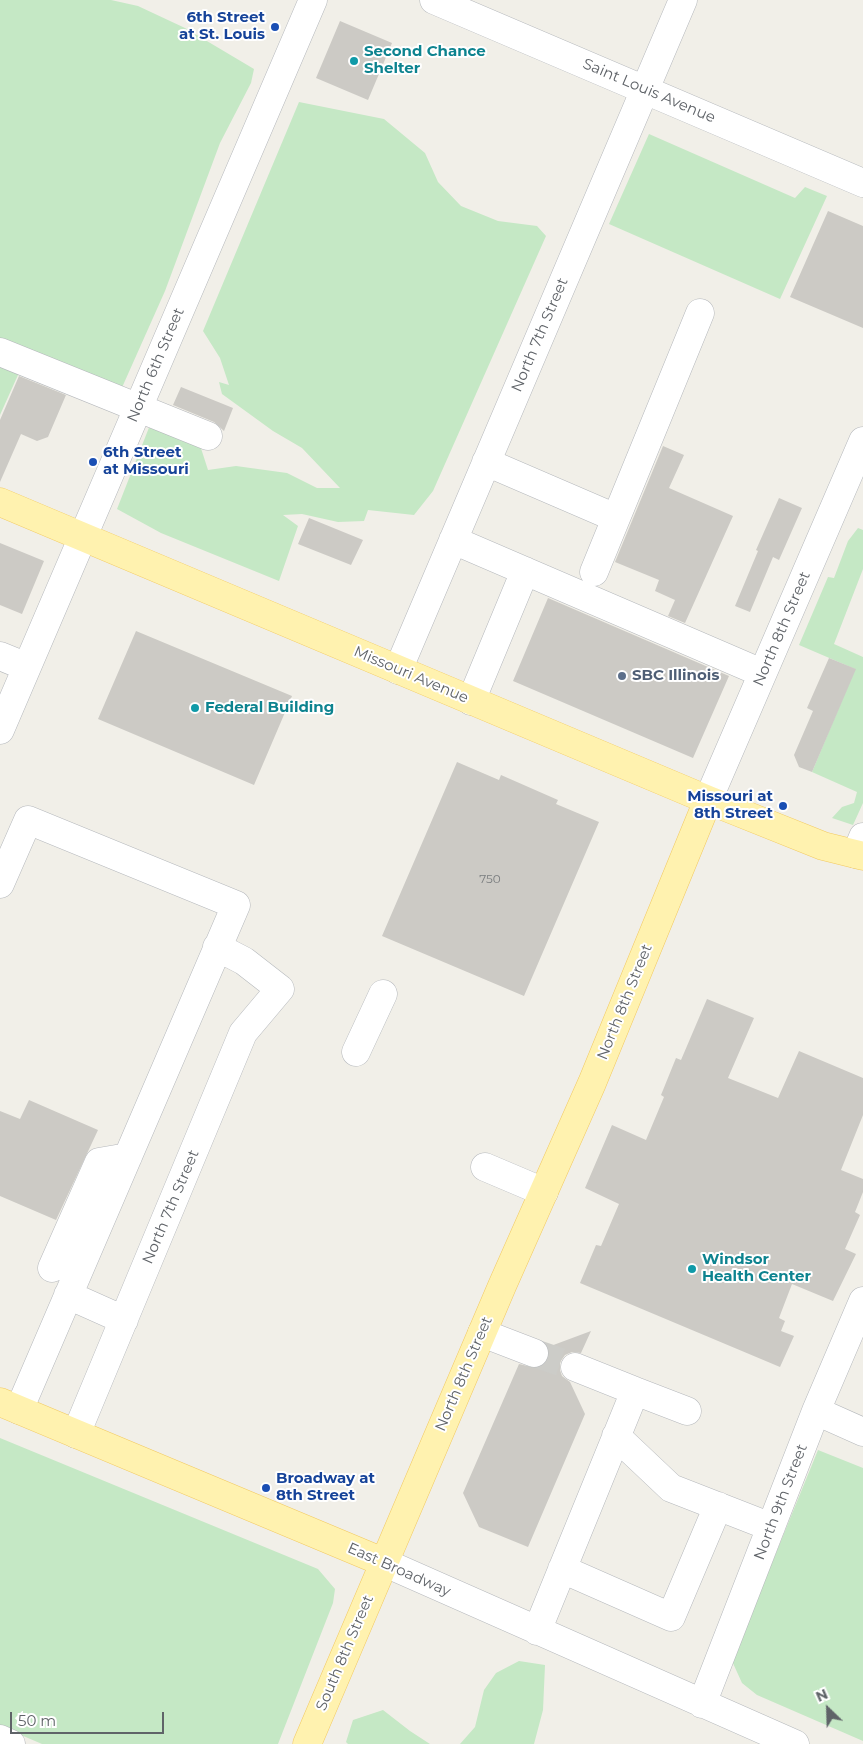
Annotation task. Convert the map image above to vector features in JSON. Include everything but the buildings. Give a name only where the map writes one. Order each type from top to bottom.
[{"type":"main road","name":"Missouri Avenue","points":[[0,502],[708,800],[823,846],[861,856]]},
{"type":"main road","name":"North 8th Street","points":[[383,1562],[592,1083],[708,800]]},
{"type":"main road","name":"East Broadway","points":[[10,1406],[383,1562]]},
{"type":"main road","name":"South 8th Street","points":[[307,1744],[383,1562]]},
{"type":"street","name":"North 6th Street","points":[[0,730],[7,694],[27,667],[313,0]]},
{"type":"street","name":"Saint Louis Avenue","points":[[434,0],[863,183]]},
{"type":"street","name":"North 7th Street","points":[[398,670],[683,0]]},
{"type":"street","points":[[594,572],[700,312]]},
{"type":"street","points":[[0,352],[208,436]]},
{"type":"street","name":"North 8th Street","points":[[708,800],[762,673],[857,469],[863,441]]},
{"type":"street","points":[[486,462],[616,518]]},
{"type":"street","points":[[453,540],[762,673]]},
{"type":"street","points":[[471,700],[525,571]]},
{"type":"street","points":[[0,656],[27,667]]},
{"type":"street","points":[[2,873],[28,820],[236,904],[68,1295],[10,1406]]},
{"type":"street","name":"North 7th Street","points":[[76,1434],[244,1033],[280,989],[244,961],[217,947]]},
{"type":"street","points":[[356,1052],[384,994]]},
{"type":"street","points":[[52,1268],[99,1162],[128,1157]]},
{"type":"street","points":[[485,1167],[544,1192]]},
{"type":"street","points":[[68,1295],[124,1320]]},
{"type":"street","name":"North 9th Street","points":[[702,1704],[816,1411],[863,1301]]},
{"type":"street","points":[[482,1333],[534,1353]]},
{"type":"street","points":[[575,1367],[687,1411]]},
{"type":"street","points":[[537,1631],[635,1391]]},
{"type":"street","points":[[816,1411],[863,1432]]},
{"type":"street","points":[[616,1436],[671,1488],[771,1527]]},
{"type":"street","points":[[562,1569],[671,1617],[718,1506]]},
{"type":"street","name":"East Broadway","points":[[383,1562],[795,1744]]},
{"type":"street","points":[[0,1739],[12,1744]]},
{"type":"green space","points":[[0,0],[111,0],[138,6],[185,28],[254,69],[251,83],[220,143],[165,291],[120,392],[0,348]]},
{"type":"green space","points":[[299,102],[384,119],[425,153],[438,182],[461,206],[498,221],[537,226],[546,236],[433,491],[414,515],[368,510],[364,521],[338,522],[302,514],[283,515],[298,526],[279,581],[161,533],[117,509],[150,425],[198,439],[208,470],[236,466],[287,473],[317,488],[340,488],[302,448],[273,431],[222,394],[219,382],[229,385],[220,358],[203,331]]},
{"type":"green space","points":[[649,134],[795,198],[805,187],[827,196],[780,299],[609,224]]},
{"type":"green space","points":[[0,358],[22,366],[0,415]]},
{"type":"green space","points":[[858,528],[863,530],[863,569],[834,644],[863,657],[863,803],[853,825],[832,818],[842,807],[854,803],[857,792],[812,772],[855,669],[799,645],[828,577],[834,578],[848,541]]},
{"type":"green space","points":[[0,1438],[318,1569],[335,1589],[333,1603],[278,1744],[42,1744],[0,1726]]},
{"type":"green space","points":[[818,1450],[863,1468],[863,1741],[757,1695],[742,1683],[732,1661]]},
{"type":"green space","points":[[519,1661],[545,1665],[543,1710],[534,1744],[460,1744],[475,1727],[484,1690],[496,1673]]},
{"type":"green space","points":[[383,1710],[430,1744],[348,1744],[346,1742],[353,1720]]},
{"type":"tunnel","points":[[534,1353],[575,1367]]},
{"type":"place","name":"6th Street at St. Louis","points":[[275,27]]},
{"type":"place","name":"Second Chance Shelter","points":[[354,61]]},
{"type":"place","name":"6th Street at Missouri","points":[[93,462]]},
{"type":"place","name":"SBC Illinois","points":[[622,676]]},
{"type":"place","name":"Federal Building","points":[[195,708]]},
{"type":"place","name":"Missouri at 8th Street","points":[[783,806]]},
{"type":"place","name":"Windsor Health Center","points":[[692,1269]]},
{"type":"place","name":"Broadway at 8th Street","points":[[266,1488]]}]
